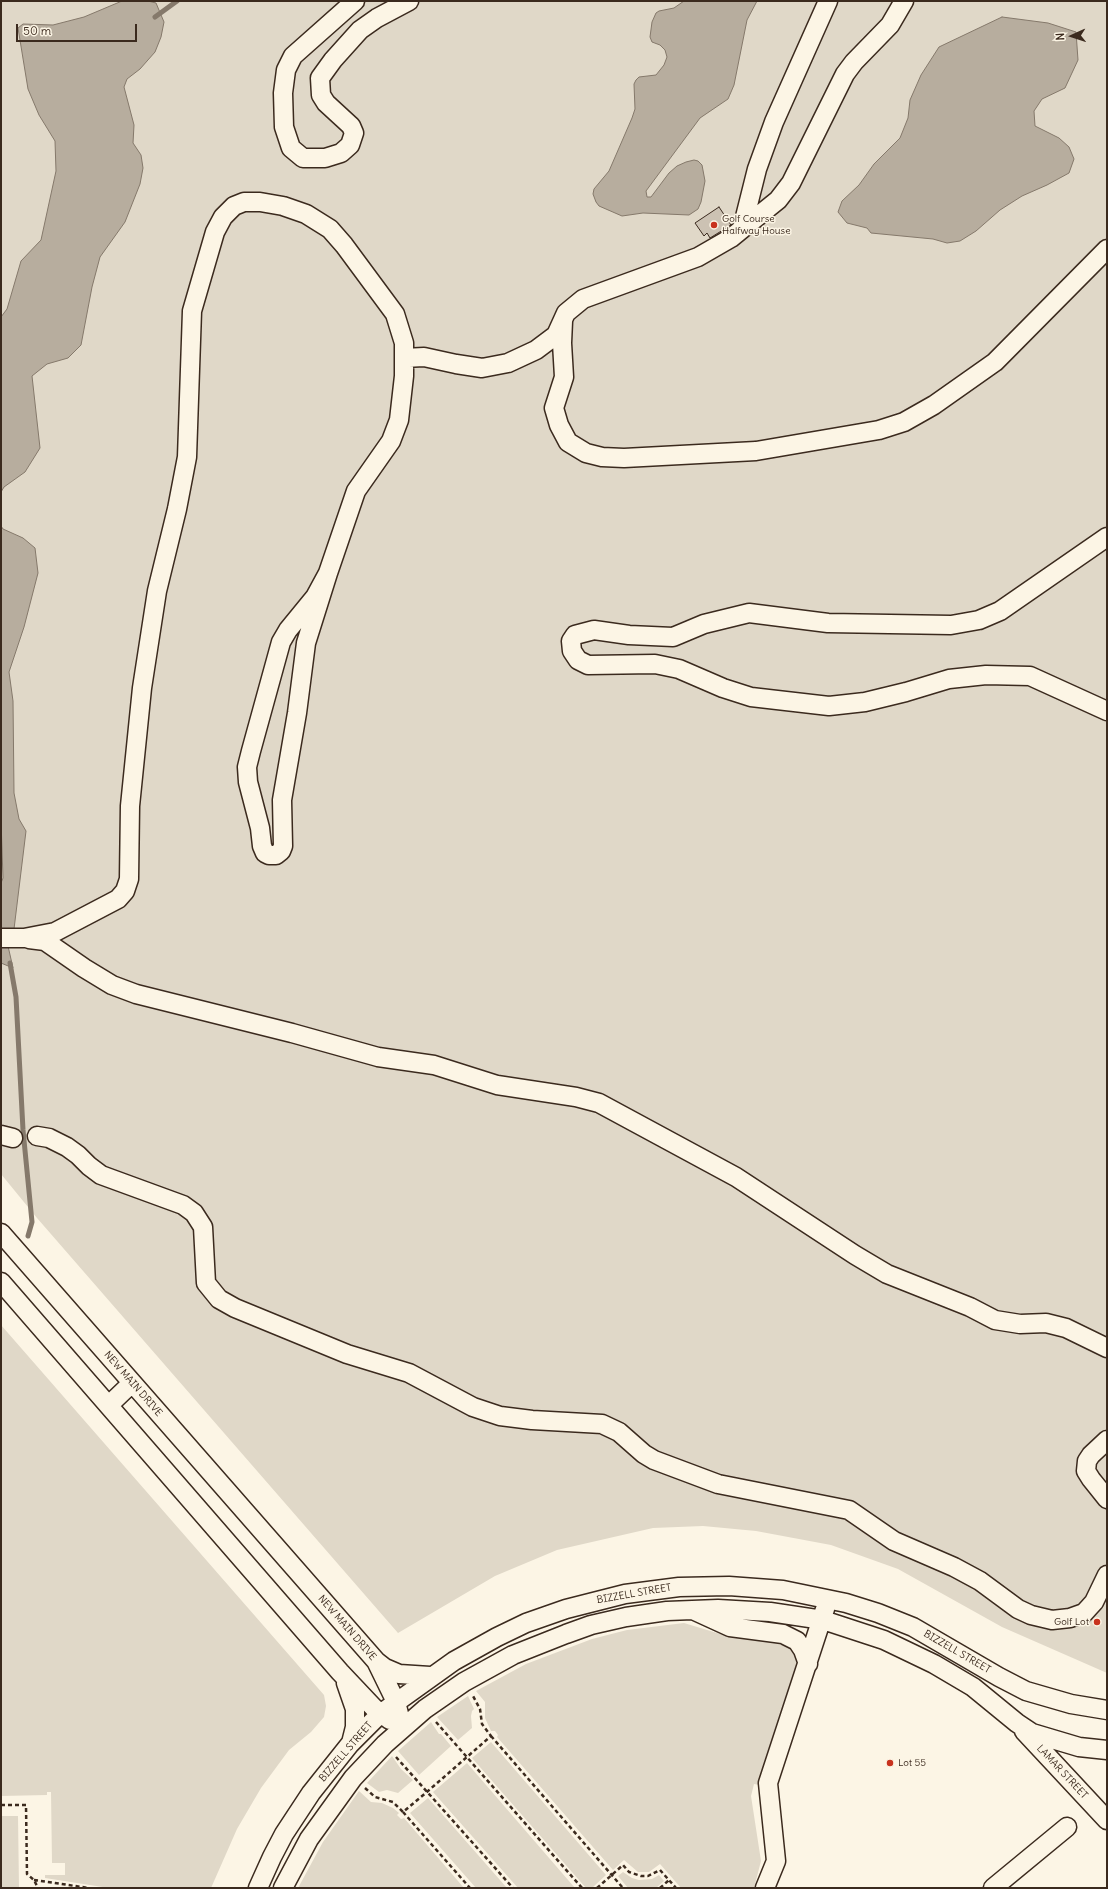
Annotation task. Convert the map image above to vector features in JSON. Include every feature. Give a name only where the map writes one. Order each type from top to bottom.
[{"type":"street","points":[[354,1],[293,56],[286,70],[283,93],[284,126],[291,148],[303,158],[325,158],[341,153],[350,145],[354,133],[351,126],[326,103],[322,95],[320,78],[333,60],[360,30],[409,1]]},
{"type":"street","points":[[742,229],[756,169],[774,122],[828,1]]},
{"type":"street","points":[[404,358],[424,357],[482,368],[508,363],[536,350],[556,334],[566,313],[583,299],[698,257],[731,238],[778,200],[791,183],[845,74],[854,62],[890,25],[904,1]]},
{"type":"street","points":[[24,938],[55,932],[103,907],[121,895],[129,879],[130,806],[142,688],[157,591],[177,509],[187,451],[192,311],[215,232],[223,217],[234,206],[244,202],[260,202],[283,206],[306,214],[330,229],[344,245],[395,314],[404,343],[404,376],[399,420],[391,441],[356,491],[306,643],[297,713],[282,800],[282,846],[281,851],[276,855],[269,855],[265,853],[262,846],[260,828],[248,782],[247,767],[281,642],[288,630],[316,597],[328,573]]},
{"type":"street","points":[[563,321],[562,343],[564,377],[554,408],[559,425],[568,442],[586,453],[602,457],[632,458],[756,451],[879,430],[904,422],[934,405],[995,362],[1107,249]]},
{"type":"street","points":[[1107,537],[1000,612],[978,620],[950,625],[828,623],[749,613],[704,624],[673,637],[629,635],[594,630],[575,635],[571,641],[572,651],[578,660],[588,665],[655,664],[679,669],[723,688],[751,697],[829,706],[865,702],[949,679],[986,675],[1030,676],[1107,711]]},
{"type":"street","points":[[1,938],[24,938],[45,941],[112,985],[136,994],[292,1033],[378,1057],[434,1065],[497,1086],[576,1097],[599,1103],[736,1177],[856,1256],[887,1274],[970,1307],[995,1320],[1020,1324],[1046,1323],[1066,1328],[1107,1348]]},
{"type":"street","points":[[37,1136],[49,1138],[67,1147],[101,1175],[183,1205],[194,1213],[203,1227],[206,1283],[219,1299],[235,1308],[347,1354],[409,1373],[473,1407],[500,1416],[532,1420],[602,1424],[619,1432],[644,1454],[654,1460],[697,1477],[718,1484],[849,1510],[894,1541],[954,1567],[980,1581],[1018,1609],[1031,1615],[1052,1620],[1070,1618],[1084,1613],[1094,1602],[1107,1575]]},
{"type":"street","name":"NEW MAIN DRIVE","points":[[1,1233],[376,1661],[396,1702],[403,1728]]},
{"type":"street","points":[[1,1282],[340,1672],[380,1714],[403,1728]]},
{"type":"street","points":[[109,1405],[132,1383]]},
{"type":"street","points":[[1107,1440],[1091,1455],[1087,1461],[1086,1471],[1107,1499]]},
{"type":"street","name":"BIZZELL STREET","points":[[258,1888],[272,1857],[298,1812],[350,1744],[380,1714],[430,1676],[476,1648],[526,1623],[566,1609],[625,1594],[656,1589],[729,1586],[783,1590],[828,1599],[878,1613],[900,1621],[949,1647],[1009,1682],[1033,1693],[1071,1704],[1107,1710]]},
{"type":"street","points":[[765,1888],[776,1861],[768,1783],[823,1620],[828,1599]]},
{"type":"street","points":[[690,1609],[730,1627],[783,1634],[797,1641],[803,1650],[808,1664]]},
{"type":"street","points":[[283,1888],[298,1857],[333,1804],[353,1778],[403,1728],[425,1709],[464,1682],[491,1666],[536,1645],[608,1621],[667,1611],[718,1609],[770,1612],[823,1620],[884,1640],[934,1664],[973,1687],[1017,1723],[1032,1733],[1079,1748],[1107,1750]]},
{"type":"street","points":[[376,1661],[384,1668],[399,1674],[430,1676]]},
{"type":"street","points":[[340,1672],[356,1709],[355,1727],[350,1744]]},
{"type":"street","name":"LAMAR STREET","points":[[1017,1723],[1107,1820]]},
{"type":"street","points":[[993,1888],[1067,1827]]},
{"type":"path","points":[[476,1700],[480,1709],[482,1724],[491,1736],[623,1888]]},
{"type":"path","points":[[435,1721],[582,1888]]},
{"type":"path","points":[[403,1812],[491,1736]]},
{"type":"path","points":[[400,1760],[513,1888]]},
{"type":"path","points":[[364,1787],[375,1797],[393,1802],[470,1888]]},
{"type":"path","points":[[1,1805],[26,1805],[27,1874],[34,1880],[38,1888]]},
{"type":"path","points":[[598,1888],[623,1865],[629,1872],[641,1876],[648,1876],[660,1870],[676,1888]]},
{"type":"path","points":[[34,1880],[89,1888]]},
{"type":"path","points":[[660,1888],[669,1880]]},
{"type":"shaded area","points":[[1,1],[1107,1],[1107,1673],[1002,1627],[898,1569],[831,1545],[756,1531],[703,1526],[653,1528],[557,1550],[495,1576],[398,1633],[37,1218],[1,1174]]},
{"type":"shaded area","points":[[122,1],[148,1],[156,3],[164,22],[161,37],[155,52],[140,69],[127,79],[124,87],[134,125],[133,143],[141,155],[143,168],[140,184],[125,222],[100,257],[92,287],[81,345],[68,358],[47,364],[32,376],[40,448],[25,472],[4,487],[1,492],[1,317],[7,309],[21,261],[41,240],[56,171],[55,141],[39,115],[28,89],[18,28],[23,24],[53,25],[84,17]]},
{"type":"shaded area","points":[[684,1],[757,1],[747,20],[734,85],[728,99],[700,118],[646,191],[647,197],[651,197],[669,173],[677,166],[694,160],[698,161],[702,165],[705,181],[701,202],[698,209],[689,215],[643,213],[622,216],[599,206],[593,194],[594,189],[609,171],[632,118],[635,109],[634,84],[636,80],[639,77],[656,75],[664,65],[667,57],[665,50],[660,45],[652,42],[650,37],[652,22],[656,13],[674,8]]},
{"type":"shaded area","points":[[1002,17],[1048,23],[1076,32],[1078,60],[1065,88],[1042,99],[1034,111],[1035,126],[1059,138],[1069,147],[1074,159],[1069,173],[1022,196],[1000,210],[976,231],[960,241],[947,243],[933,239],[871,233],[867,228],[847,223],[838,212],[842,201],[859,185],[874,164],[900,138],[908,118],[910,100],[921,75],[939,47]]},
{"type":"shaded area","points":[[1,526],[3,529],[23,538],[35,548],[38,573],[24,627],[9,672],[13,701],[14,793],[19,819],[26,831],[14,929],[8,946],[13,968],[1,963],[1,883],[3,878],[1,821]]},
{"type":"shaded area","points":[[1,1325],[324,1695],[326,1706],[324,1717],[311,1732],[289,1750],[261,1788],[237,1829],[211,1888],[109,1888],[45,1878],[45,1875],[65,1875],[65,1863],[52,1863],[51,1792],[47,1792],[47,1795],[1,1796]]},
{"type":"shaded area","points":[[684,1623],[727,1636],[777,1641],[787,1645],[796,1656],[798,1664],[759,1785],[754,1784],[751,1796],[761,1861],[754,1888],[681,1888],[660,1864],[649,1872],[638,1872],[624,1860],[613,1870],[497,1737],[498,1735],[495,1731],[491,1731],[485,1718],[485,1702],[476,1691],[526,1664],[592,1639],[627,1630]]},
{"type":"shaded area","points":[[468,1696],[474,1709],[471,1716],[472,1728],[458,1740],[437,1717]]},
{"type":"shaded area","points":[[431,1722],[439,1734],[441,1734],[451,1746],[419,1775],[398,1751]]},
{"type":"shaded area","points":[[491,1742],[606,1875],[592,1888],[586,1888],[472,1758]]},
{"type":"shaded area","points":[[392,1756],[401,1769],[413,1780],[398,1793],[387,1790],[379,1792],[367,1783]]},
{"type":"shaded area","points":[[467,1763],[575,1888],[518,1888],[433,1792]]},
{"type":"shaded area","points":[[359,1791],[371,1802],[382,1803],[393,1808],[399,1813],[397,1815],[401,1819],[404,1818],[464,1888],[298,1888],[323,1842]]},
{"type":"shaded area","points":[[428,1798],[507,1888],[476,1888],[410,1813]]},
{"type":"shaded area","points":[[1,1816],[18,1816],[19,1888],[1,1888]]},
{"type":"shaded area","points":[[623,1872],[632,1878],[639,1880],[652,1879],[659,1875],[664,1881],[656,1888],[628,1888],[618,1876]]},
{"type":"building","name":"Golf Course Halfway House","points":[[719,207],[731,225],[710,238],[707,233],[704,236],[695,223]]},
{"type":"waterway","points":[[155,17],[177,1]]},
{"type":"waterway","points":[[10,963],[16,997],[23,1130],[32,1222],[28,1236]]},
{"type":"place","name":"Golf Course Halfway House","points":[[714,225]]},
{"type":"place","name":"Golf Lot","points":[[1097,1622]]},
{"type":"place","name":"Lot 55","points":[[890,1763]]}]
